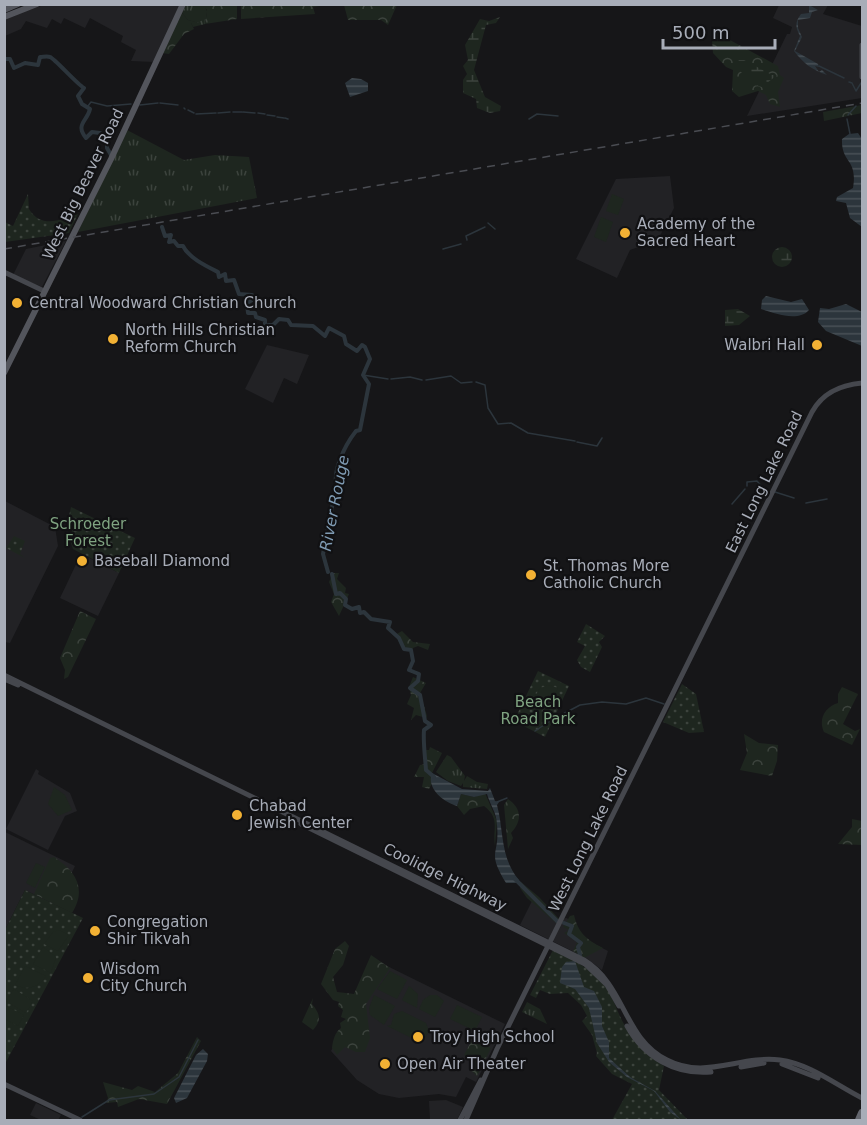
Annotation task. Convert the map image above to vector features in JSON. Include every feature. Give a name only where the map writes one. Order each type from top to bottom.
[{"type":"highway","points":[[859,1120],[862,1113]]},
{"type":"main road","points":[[4,10],[18,4]]},
{"type":"main road","name":"West Big Beaver Road","points":[[4,373],[111,159],[183,4]]},
{"type":"main road","points":[[4,17],[37,5]]},
{"type":"main road","points":[[862,45],[862,77]]},
{"type":"main road","points":[[4,272],[44,291]]},
{"type":"main road","name":"East Long Lake Road","points":[[710,617],[815,405],[835,389],[862,383]]},
{"type":"main road","name":"West Long Lake Road","points":[[460,1120],[487,1071],[710,617]]},
{"type":"main road","name":"Coolidge Highway","points":[[6,678],[573,956],[602,979],[636,1040],[654,1057],[668,1065],[686,1071],[706,1073],[762,1063],[778,1063],[801,1070],[862,1098]]},
{"type":"main road","points":[[4,1084],[80,1120]]},
{"type":"main road","name":"West Long Lake Road","points":[[466,1120],[479,1086]]},
{"type":"shaded area","points":[[44,5],[181,5],[154,62],[131,61],[136,50],[121,42],[123,36],[90,18],[85,28],[64,18],[61,24],[52,19],[47,28],[26,21],[21,29],[5,36],[4,18]]},
{"type":"shaded area","points":[[779,5],[828,5],[823,14],[862,26],[860,74],[862,98],[747,116],[787,34],[790,34],[792,27],[773,18]]},
{"type":"shaded area","points":[[809,5],[818,10],[812,12],[810,18],[798,20],[801,14],[809,13]]},
{"type":"shaded area","points":[[798,20],[798,28],[802,37],[795,51],[818,64],[819,67],[815,66],[819,72],[804,63],[794,51],[800,36],[797,27]]},
{"type":"shaded area","points":[[352,78],[368,83],[368,91],[350,97],[345,83]]},
{"type":"shaded area","points":[[858,133],[862,139],[862,227],[850,218],[846,203],[836,201],[837,197],[853,188],[854,178],[842,147],[842,139],[849,134]]},
{"type":"shaded area","name":"Academy of the Sacred Heart","points":[[670,176],[674,208],[658,240],[630,250],[617,278],[576,259],[616,179]]},
{"type":"shaded area","points":[[66,241],[42,287],[13,275],[26,249]]},
{"type":"shaded area","points":[[766,296],[791,302],[802,299],[809,310],[799,316],[780,315],[767,311],[761,309],[762,300]]},
{"type":"shaded area","points":[[846,304],[862,312],[862,346],[826,331],[818,322],[820,308],[829,309]]},
{"type":"shaded area","points":[[267,345],[309,355],[297,384],[284,378],[273,403],[245,389]]},
{"type":"shaded area","points":[[5,501],[55,527],[58,546],[10,643],[5,642]]},
{"type":"shaded area","points":[[81,554],[119,573],[98,616],[60,598]]},
{"type":"shaded area","points":[[36,769],[39,771],[38,774],[70,793],[77,811],[65,816],[48,850],[6,829]]},
{"type":"shaded area","points":[[432,773],[462,789],[488,791],[490,788],[495,801],[499,802],[497,805],[506,853],[513,872],[519,880],[517,883],[506,883],[497,865],[495,854],[497,821],[487,794],[474,797],[461,794],[457,806],[437,794],[431,784]]},
{"type":"shaded area","points":[[5,832],[75,866],[56,905],[25,890],[6,928]]},
{"type":"shaded area","points":[[534,897],[559,919],[567,918],[585,939],[608,951],[602,970],[586,958],[520,925]]},
{"type":"shaded area","name":"Troy High School","points":[[377,961],[505,1024],[476,1082],[466,1077],[456,1097],[439,1094],[399,1098],[379,1094],[357,1080],[331,1051]]},
{"type":"shaded area","points":[[575,961],[584,987],[594,991],[602,1007],[602,1026],[609,1042],[609,1058],[630,1077],[655,1091],[681,1120],[670,1112],[654,1091],[627,1077],[609,1062],[597,1043],[589,1008],[575,989],[560,983],[562,967],[566,962]]},
{"type":"shaded area","points":[[203,1049],[208,1054],[207,1061],[187,1098],[176,1103],[174,1098],[196,1055]]},
{"type":"shaded area","points":[[446,1100],[463,1107],[457,1120],[430,1120],[429,1101]]},
{"type":"shaded area","points":[[36,1103],[61,1115],[58,1120],[41,1120],[30,1115]]},
{"type":"green space","points":[[241,4],[326,5],[313,7],[315,14],[241,19]]},
{"type":"green space","points":[[344,4],[397,5],[388,25],[381,20],[348,20]]},
{"type":"green space","points":[[186,5],[205,6],[207,12],[205,24],[193,27],[191,23],[199,23],[188,20],[182,13]]},
{"type":"green space","points":[[203,5],[237,5],[237,19],[205,24],[207,12],[204,13],[207,10]]},
{"type":"green space","points":[[182,13],[188,20],[200,23],[191,23],[194,29],[184,34],[169,54],[162,53]]},
{"type":"green space","points":[[500,17],[496,23],[486,25],[474,70],[485,97],[501,106],[500,111],[490,113],[477,108],[476,99],[463,93],[463,80],[467,74],[463,66],[468,60],[465,45],[480,19],[489,21]]},
{"type":"green space","points":[[717,33],[778,66],[780,75],[784,78],[778,92],[780,107],[770,104],[766,95],[758,91],[739,97],[732,91],[733,70],[726,67],[713,53],[712,40]]},
{"type":"green space","points":[[739,60],[744,60],[772,75],[777,75],[762,87],[754,85],[735,66]]},
{"type":"green space","points":[[862,105],[862,113],[824,121],[823,112]]},
{"type":"green space","points":[[127,130],[184,160],[215,155],[249,157],[257,198],[78,232]]},
{"type":"green space","points":[[28,194],[29,209],[39,219],[52,221],[78,214],[69,233],[5,242],[5,222],[13,226]]},
{"type":"green space","points":[[612,194],[624,199],[618,215],[606,211]]},
{"type":"green space","points":[[601,217],[613,222],[606,242],[594,237]]},
{"type":"green space","points":[[782,247],[789,250],[792,257],[789,264],[782,267],[775,264],[772,257],[775,250]]},
{"type":"green space","points":[[738,309],[750,316],[739,325],[725,326],[725,310]]},
{"type":"green space","name":"Schroeder Forest","points":[[71,507],[135,538],[119,573],[73,549],[69,537],[72,533],[69,516]]},
{"type":"green space","points":[[14,536],[25,541],[20,554],[25,558],[6,548]]},
{"type":"green space","points":[[333,573],[339,573],[337,579],[346,588],[345,593],[349,594],[339,616],[331,602],[334,594],[329,582]]},
{"type":"green space","points":[[80,611],[96,619],[68,677],[64,679],[65,670],[60,658]]},
{"type":"green space","points":[[586,624],[605,636],[599,642],[602,647],[590,672],[581,667],[577,660],[585,646],[577,642]]},
{"type":"green space","points":[[402,631],[413,642],[430,644],[428,650],[418,646],[413,648],[412,658],[409,650],[403,649],[395,635]]},
{"type":"green space","name":"Beach Road Park","points":[[538,671],[569,686],[545,737],[514,721]]},
{"type":"green space","points":[[413,677],[426,683],[420,693],[427,716],[426,718],[416,715],[411,720],[414,708],[407,704],[411,695],[409,687]]},
{"type":"green space","points":[[682,684],[696,694],[704,732],[689,733],[663,722]]},
{"type":"green space","points":[[549,685],[558,688],[550,704],[535,696],[540,688]]},
{"type":"green space","points":[[842,687],[858,694],[843,724],[855,731],[860,729],[852,745],[824,732],[822,727],[824,714],[829,707],[838,703],[838,694]]},
{"type":"green space","points":[[744,734],[759,743],[778,745],[777,761],[772,776],[740,770],[747,753]]},
{"type":"green space","points":[[430,747],[442,753],[432,773],[432,783],[429,789],[422,787],[424,777],[414,777],[420,765],[426,764],[425,750],[429,750]]},
{"type":"green space","points":[[447,755],[465,776],[464,781],[467,776],[477,782],[488,784],[487,789],[463,787],[463,783],[461,786],[448,781],[436,772]]},
{"type":"green space","points":[[54,787],[65,795],[72,810],[58,816],[48,804]]},
{"type":"green space","points":[[485,793],[497,821],[495,846],[494,820],[489,811],[484,806],[470,809],[464,815],[457,806],[461,794],[474,797]]},
{"type":"green space","points":[[508,799],[516,806],[519,819],[511,833],[513,838],[508,849],[504,805]]},
{"type":"green space","points":[[852,819],[862,821],[862,845],[838,844],[852,827]]},
{"type":"green space","points":[[54,857],[68,868],[77,881],[79,896],[72,913],[34,894],[50,858]]},
{"type":"green space","points":[[36,863],[45,867],[35,888],[26,883]]},
{"type":"green space","points":[[521,882],[539,897],[559,919],[557,924],[527,898],[520,888]]},
{"type":"green space","points":[[25,890],[83,918],[5,1064],[5,930]]},
{"type":"green space","points":[[574,915],[583,934],[603,948],[584,958],[573,951],[577,942],[564,933],[569,930],[563,927],[570,916]]},
{"type":"green space","points":[[59,930],[69,935],[58,951],[44,944],[53,932]]},
{"type":"green space","points":[[345,941],[349,946],[343,965],[333,977],[337,992],[354,994],[371,955],[390,968],[366,1004],[370,1038],[365,1052],[356,1052],[345,1047],[337,1055],[332,1048],[333,1042],[341,1028],[340,1023],[346,1019],[341,1017],[343,1010],[338,1006],[339,1002],[333,1000],[321,984],[335,949]]},
{"type":"green space","points":[[43,947],[56,957],[51,973],[33,964]]},
{"type":"green space","points":[[553,950],[584,966],[604,985],[633,1038],[664,1066],[659,1090],[688,1120],[612,1120],[632,1084],[612,1074],[596,1056],[592,1035],[582,1021],[587,1016],[581,1005],[568,993],[550,994],[540,990],[536,998],[530,995]]},
{"type":"green space","points":[[25,966],[46,976],[33,987],[24,988],[15,985]]},
{"type":"green space","points":[[390,971],[407,980],[397,999],[377,989]]},
{"type":"green space","points":[[409,986],[418,994],[417,1008],[402,1000]]},
{"type":"green space","points":[[14,989],[33,1001],[26,1013],[6,1001]]},
{"type":"green space","points":[[374,995],[395,1006],[384,1025],[370,1015],[369,1008]]},
{"type":"green space","points":[[430,995],[437,995],[444,1001],[435,1017],[419,1009],[423,1000]]},
{"type":"green space","points":[[313,998],[312,1004],[319,1017],[313,1030],[302,1022]]},
{"type":"green space","points":[[527,1002],[540,1009],[547,1024],[522,1012]]},
{"type":"green space","points":[[4,1005],[24,1015],[18,1026],[5,1019]]},
{"type":"green space","points":[[457,1005],[482,1017],[475,1031],[450,1019]]},
{"type":"green space","points":[[402,1011],[426,1023],[429,1031],[425,1038],[416,1040],[387,1026],[391,1025],[394,1014]]},
{"type":"green space","points":[[197,1037],[201,1041],[167,1104],[139,1099],[118,1107],[117,1102],[106,1103],[108,1098],[103,1082],[132,1090],[138,1086],[155,1092],[178,1073]]},
{"type":"green space","points":[[473,1038],[491,1048],[477,1076],[469,1069],[473,1061],[464,1055]]},
{"type":"waterway","name":"River Rouge","points":[[4,59],[10,59],[14,68],[25,63],[38,65],[40,57],[50,57],[56,62],[84,88],[78,96],[82,104],[90,109],[82,126],[83,133],[86,138],[92,132],[100,133],[107,138],[107,148],[111,155]]},
{"type":"waterway","points":[[819,66],[844,78]]},
{"type":"waterway","points":[[849,82],[856,91],[861,83]]},
{"type":"waterway","points":[[88,106],[91,102],[107,106],[131,104]]},
{"type":"waterway","points":[[140,105],[158,103]]},
{"type":"waterway","points":[[160,103],[178,105]]},
{"type":"waterway","points":[[848,115],[856,106]]},
{"type":"waterway","points":[[188,110],[194,113]]},
{"type":"waterway","points":[[218,113],[230,112]]},
{"type":"waterway","points":[[233,112],[242,112]]},
{"type":"waterway","points":[[243,112],[255,113]]},
{"type":"waterway","points":[[196,114],[216,113]]},
{"type":"waterway","points":[[258,113],[265,114]]},
{"type":"waterway","points":[[529,119],[537,114],[558,116]]},
{"type":"waterway","points":[[267,115],[275,116]]},
{"type":"waterway","points":[[277,117],[284,118]]},
{"type":"waterway","points":[[847,119],[850,134]]},
{"type":"waterway","points":[[488,223],[495,229]]},
{"type":"waterway","name":"River Rouge","points":[[162,227],[165,236],[171,235],[169,242],[174,241],[178,246],[183,246],[194,258],[218,272],[219,277],[225,274],[226,281],[234,280],[239,294],[252,295],[252,300],[247,303],[248,313],[255,313],[256,317],[265,320],[265,325],[273,325],[279,319],[288,320],[291,325],[313,326],[325,336],[329,328],[344,336],[346,344],[357,351],[362,345],[365,347],[370,359],[363,375],[369,384],[360,430],[356,431],[347,444],[337,468],[338,491],[333,502],[323,554],[328,572]]},
{"type":"waterway","points":[[467,240],[466,236],[485,227]]},
{"type":"waterway","points":[[443,249],[461,244]]},
{"type":"waterway","points":[[363,375],[388,379]]},
{"type":"waterway","points":[[426,380],[451,376],[461,383],[472,382]]},
{"type":"waterway","points":[[391,379],[410,377],[422,380]]},
{"type":"waterway","points":[[476,382],[485,385],[488,408],[498,424],[511,423],[528,433],[575,441]]},
{"type":"waterway","points":[[577,442],[597,446],[602,438]]},
{"type":"waterway","points":[[747,486],[747,482],[757,481],[765,490]]},
{"type":"waterway","points":[[732,504],[745,489]]},
{"type":"waterway","points":[[775,492],[794,498]]},
{"type":"waterway","points":[[806,503],[827,499]]},
{"type":"waterway","name":"River Rouge","points":[[332,574],[336,594],[340,593],[346,599],[345,605],[352,609],[359,607],[360,613],[364,612],[371,619],[390,622],[388,628],[399,638],[404,649],[411,650],[413,661],[409,670],[419,674],[418,681],[410,688],[420,695],[425,721],[431,725],[424,730],[424,744],[426,770],[434,777]]},
{"type":"waterway","points":[[563,714],[580,705],[602,702],[626,704],[646,698],[664,704]]},
{"type":"waterway","points":[[535,731],[559,715]]},
{"type":"waterway","points":[[497,802],[507,798]]},
{"type":"waterway","name":"River Rouge","points":[[515,879],[558,922]]},
{"type":"waterway","name":"River Rouge","points":[[564,923],[572,926],[569,934],[581,943],[578,947],[580,955]]},
{"type":"waterway","points":[[82,1117],[109,1100],[154,1094],[179,1077],[198,1040]]},
{"type":"railway","points":[[4,249],[862,103]]},
{"type":"place","name":"Academy of the Sacred Heart","points":[[625,233]]},
{"type":"place","name":"Central Woodward Christian Church","points":[[17,303]]},
{"type":"place","name":"North Hills Christian Reform Church","points":[[113,339]]},
{"type":"place","name":"Walbri Hall","points":[[817,345]]},
{"type":"place","name":"Baseball Diamond","points":[[82,561]]},
{"type":"place","name":"St. Thomas More Catholic Church","points":[[531,575]]},
{"type":"place","name":"Chabad Jewish Center","points":[[237,815]]},
{"type":"place","name":"Congregation Shir Tikvah","points":[[95,931]]},
{"type":"place","name":"Wisdom City Church","points":[[88,978]]},
{"type":"place","name":"Troy High School","points":[[418,1037]]},
{"type":"place","name":"Open Air Theater","points":[[385,1064]]}]
